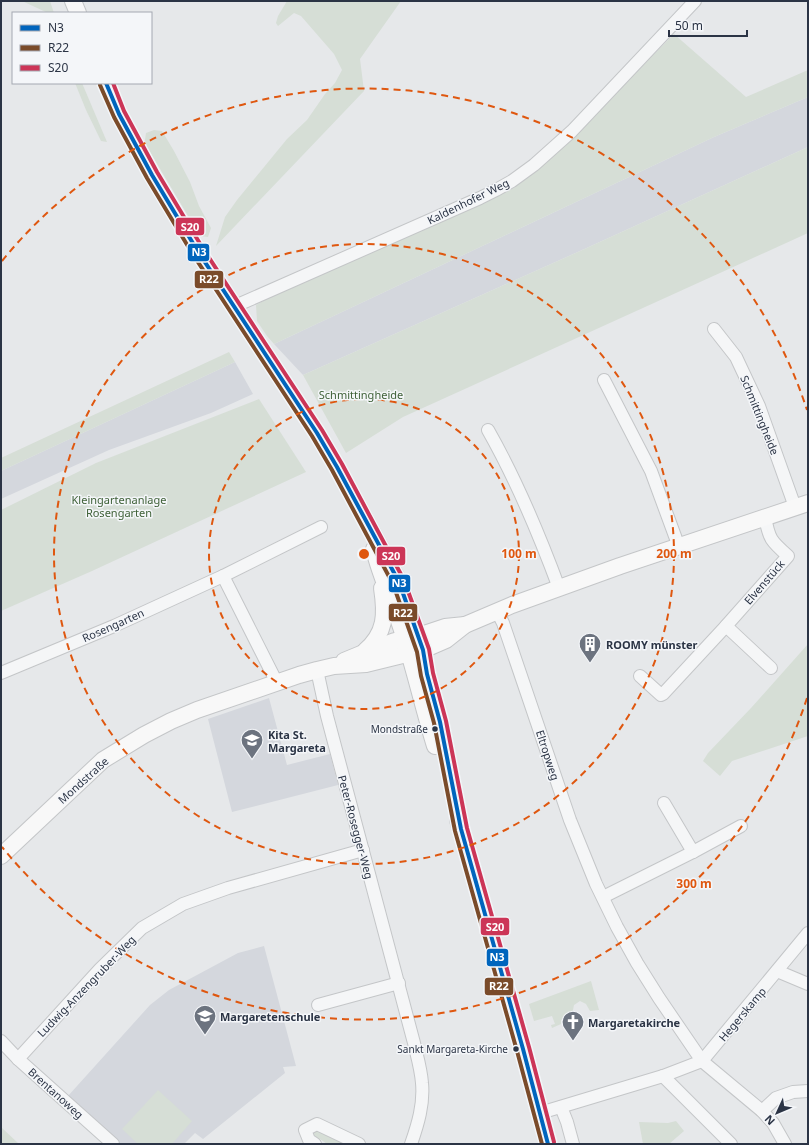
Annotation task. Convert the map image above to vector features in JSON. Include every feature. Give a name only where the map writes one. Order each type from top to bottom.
[{"type":"main road","points":[[73,1],[78,12]]},
{"type":"main road","points":[[106,84],[119,114],[152,175],[233,307],[317,433],[337,466],[399,582],[414,645],[429,725],[461,829],[548,1144]]},
{"type":"main road","name":"Schmittingheide","points":[[414,645],[446,640],[465,625],[497,611],[679,546],[802,505]]},
{"type":"main road","points":[[361,654],[376,640],[382,629],[383,623],[383,600],[378,565],[367,522]]},
{"type":"main road","points":[[378,565],[390,596],[414,645]]},
{"type":"main road","name":"Mondstraße","points":[[334,666],[395,641],[414,645]]},
{"type":"main road","name":"Mondstraße","points":[[1,856],[103,760],[164,724],[191,713],[317,670],[334,666],[366,664],[414,645]]},
{"type":"street","name":"Kaldenhofer Weg","points":[[233,307],[480,198],[512,181],[534,165],[572,130],[695,1]]},
{"type":"street","name":"Schmittingheide","points":[[714,329],[736,357],[802,505]]},
{"type":"street","points":[[604,380],[651,471],[679,546]]},
{"type":"street","points":[[488,430],[525,503],[544,547],[559,588]]},
{"type":"street","name":"Elvenstück","points":[[640,676],[661,695],[663,694],[788,556],[771,541],[767,532],[764,517]]},
{"type":"street","name":"Rosengarten","points":[[1,673],[114,626],[223,576],[321,527]]},
{"type":"street","points":[[223,576],[277,683]]},
{"type":"street","name":"Eltropweg","points":[[497,611],[503,623],[570,820],[603,897],[637,963],[702,1061],[762,1111],[773,1122],[785,1144]]},
{"type":"street","points":[[726,626],[771,668]]},
{"type":"street","name":"Peter-Rosegger-Weg","points":[[317,670],[327,716],[394,971],[399,982],[422,1083],[419,1122],[411,1144]]},
{"type":"street","points":[[664,803],[693,852]]},
{"type":"street","points":[[603,897],[741,826]]},
{"type":"street","name":"Ludwig-Anzengruber-Weg","points":[[18,1059],[100,969],[142,928],[183,904],[228,888],[363,850]]},
{"type":"street","name":"Hegerskamp","points":[[540,1113],[663,1076],[702,1061],[808,933]]},
{"type":"street","points":[[777,971],[808,984]]},
{"type":"street","points":[[318,1005],[399,982]]},
{"type":"street","name":"Brentanoweg","points":[[1,1041],[18,1059],[113,1144]]},
{"type":"street","points":[[663,1076],[732,1144]]},
{"type":"street","points":[[762,1111],[776,1098],[793,1092],[808,1091]]},
{"type":"street","points":[[561,1107],[573,1144]]},
{"type":"street","points":[[315,1144],[309,1140],[305,1130],[317,1124],[359,1144]]},
{"type":"shaded area","points":[[808,97],[808,147],[303,375],[274,344],[714,137]]},
{"type":"shaded area","points":[[235,362],[253,394],[211,413],[109,450],[1,499],[1,471]]},
{"type":"shaded area","name":"Kita St. Margareta","points":[[269,698],[287,765],[330,754],[338,785],[232,812],[208,719]]},
{"type":"shaded area","name":"Margaretenschule","points":[[264,946],[296,1066],[283,1067],[285,1073],[203,1139],[195,1133],[184,1144],[121,1144],[68,1096],[150,1005],[169,990],[238,953]]},
{"type":"green space","points":[[22,1],[50,1],[54,12],[46,12]]},
{"type":"green space","points":[[287,1],[401,1],[360,59],[364,91],[216,246],[225,217],[237,200],[287,139],[307,120],[325,94],[335,83],[342,70],[334,54],[301,16],[294,13],[278,26],[276,23],[278,16]]},
{"type":"green space","points":[[674,34],[746,97],[808,70],[808,97],[714,137],[274,344],[267,336],[257,321],[256,305],[270,297],[523,180],[553,157]]},
{"type":"green space","points":[[75,84],[82,84],[107,142],[101,141]]},
{"type":"green space","points":[[154,130],[162,131],[190,182],[199,206],[211,228],[208,237],[200,236],[147,147],[145,140],[146,133]]},
{"type":"green space","name":"Schmittingheide","points":[[808,147],[808,233],[403,417],[346,453],[303,375]]},
{"type":"green space","points":[[229,352],[235,362],[1,471],[1,458]]},
{"type":"green space","name":"Kleingartenanlage Rosengarten","points":[[259,399],[306,472],[92,571],[1,611],[1,510],[96,463]]},
{"type":"green space","points":[[808,644],[808,736],[732,761],[720,776],[703,761],[708,753],[751,708]]},
{"type":"green space","points":[[591,981],[599,1010],[590,1011],[586,1004],[580,1001],[574,1005],[572,1015],[561,1020],[561,1024],[552,1028],[551,1025],[555,1024],[552,1016],[534,1021],[529,1004]]},
{"type":"green space","points":[[158,1090],[192,1121],[172,1144],[138,1144],[122,1129]]},
{"type":"green space","points":[[676,1121],[684,1131],[669,1144],[643,1144],[639,1122],[668,1123]]},
{"type":"green space","points":[[1,1127],[19,1144],[1,1144]]},
{"type":"green space","points":[[317,1130],[350,1144],[327,1144],[320,1139],[318,1142],[312,1137],[313,1132]]},
{"type":"transit line","name":"N3","points":[[106,84],[119,114],[152,175],[197,250],[317,433],[399,582],[423,650],[427,674],[440,722],[461,829],[548,1144]]},
{"type":"transit line","name":"S20","points":[[113,84],[124,111],[157,172],[202,247],[322,430],[342,464],[404,580],[429,649],[433,673],[446,721],[467,828],[529,1047],[554,1142]]},
{"type":"transit line","name":"R22","points":[[100,85],[114,117],[147,178],[192,253],[312,436],[332,470],[393,584],[417,652],[421,676],[434,723],[455,831],[542,1144]]},
{"type":"place","name":"ROOMY münster","points":[[590,664]]},
{"type":"place","name":"Mondstraße","points":[[435,729]]},
{"type":"place","name":"Kita St. Margareta","points":[[252,760]]},
{"type":"place","name":"Margaretenschule","points":[[205,1036]]},
{"type":"place","name":"Margaretakirche","points":[[573,1042]]},
{"type":"place","name":"Sankt Margareta-Kirche","points":[[516,1049]]}]
